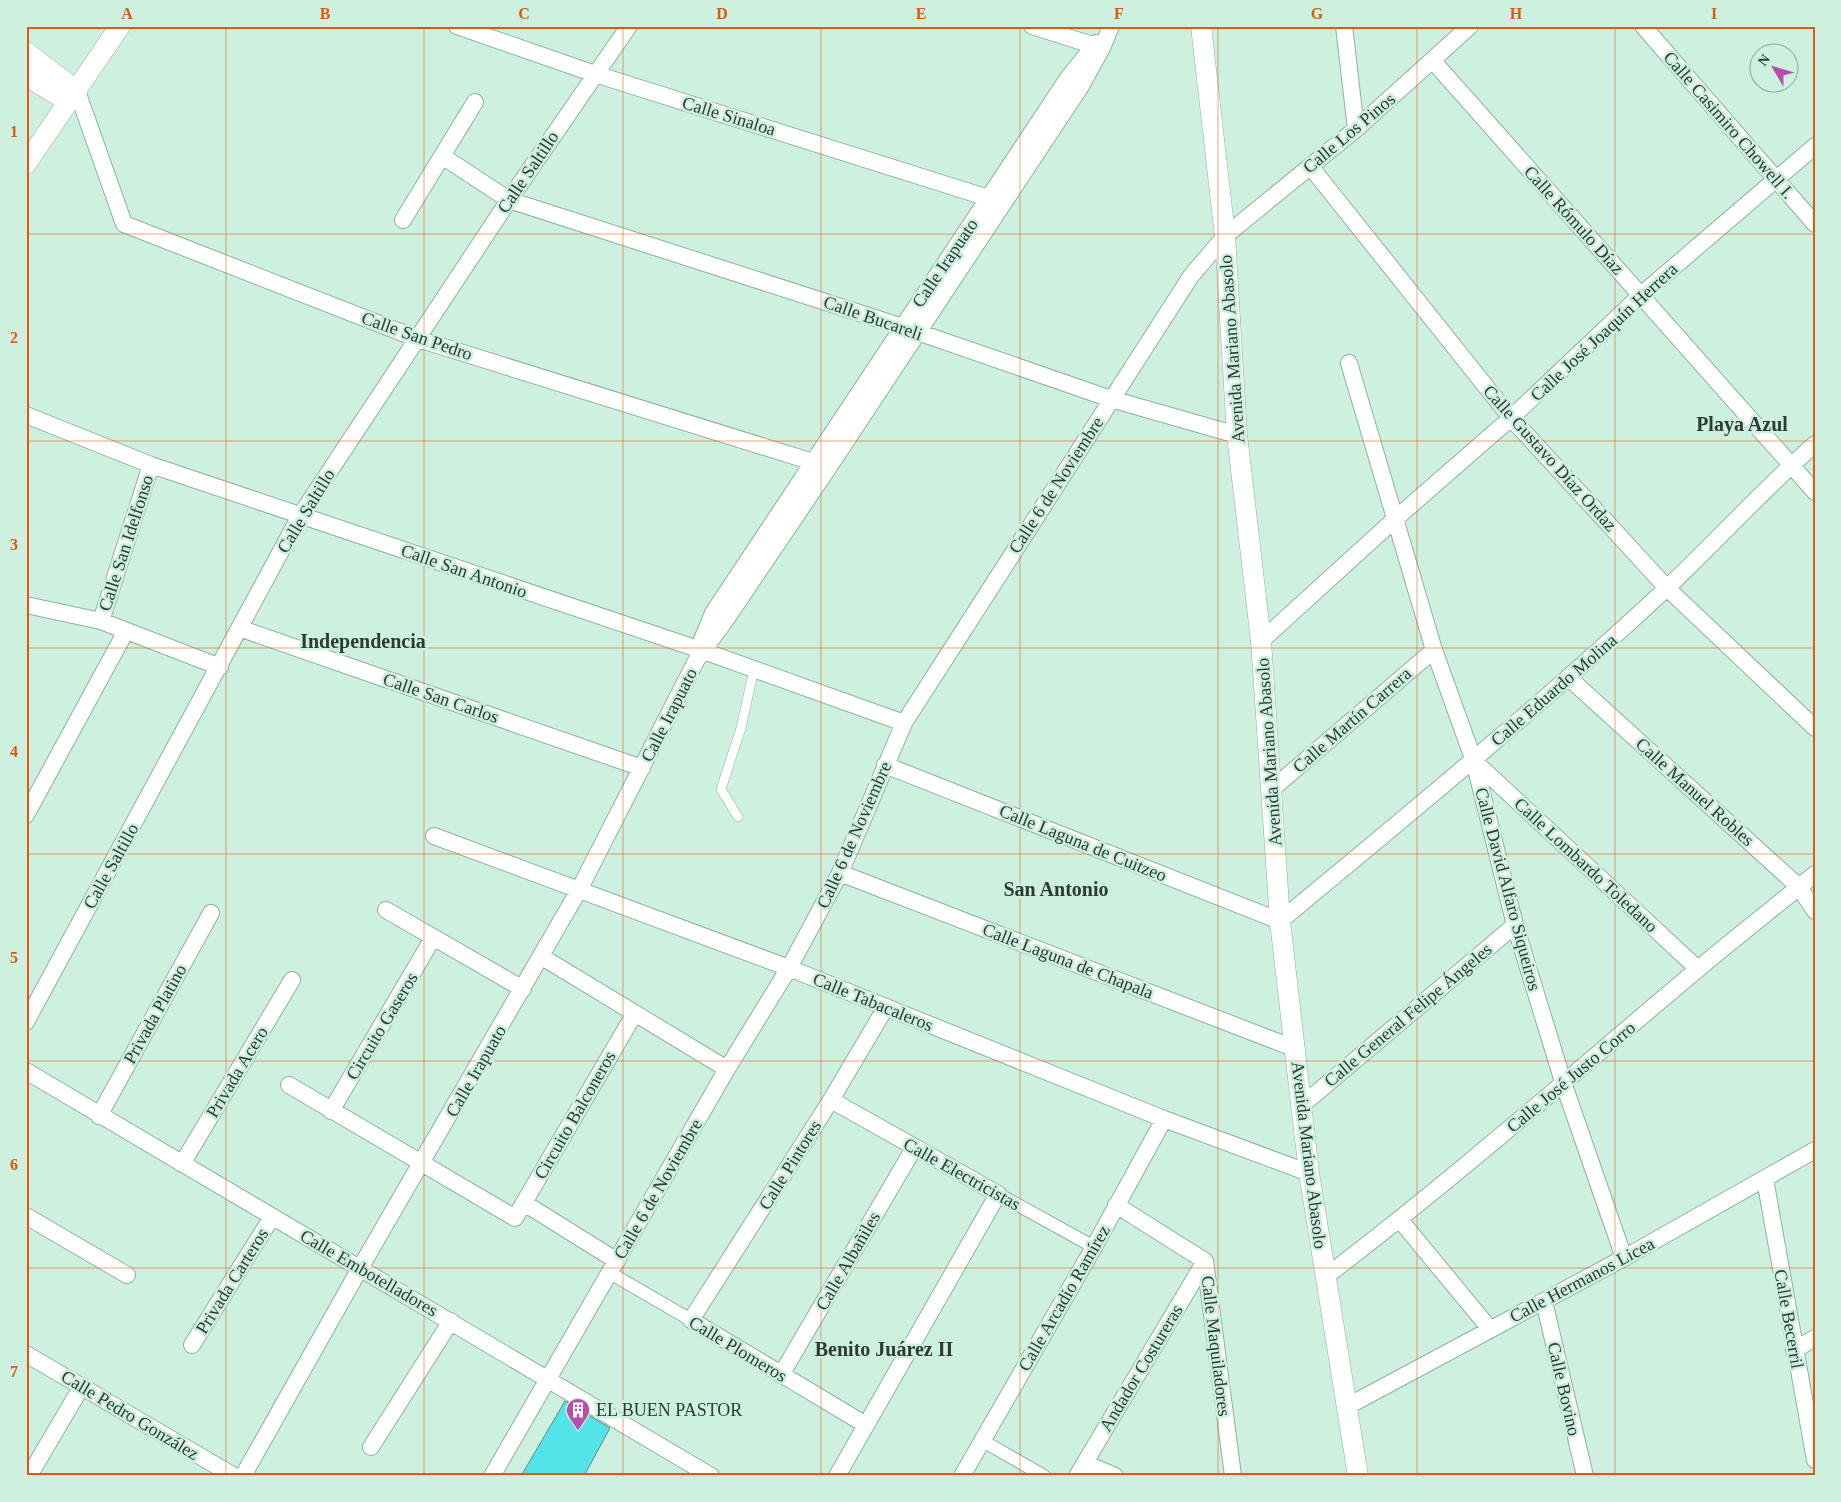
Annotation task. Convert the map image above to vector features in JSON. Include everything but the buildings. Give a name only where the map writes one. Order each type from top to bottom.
[{"type":"street","points":[[26,164],[77,102],[120,26]]},
{"type":"street","name":"Calle Sinaloa","points":[[458,26],[595,74],[996,200]]},
{"type":"street","name":"Calle Saltillo","points":[[26,1022],[220,667],[300,516],[509,200],[629,26]]},
{"type":"street","points":[[1032,26],[1098,47]]},
{"type":"street","name":"Avenida Mariano Abasolo","points":[[1201,26],[1225,236],[1237,435],[1262,641],[1280,920],[1309,1173],[1358,1476]]},
{"type":"street","points":[[1344,26],[1356,129]]},
{"type":"street","name":"Calle Casimiro Chowell I.","points":[[1643,26],[1815,224]]},
{"type":"street","name":"Calle Irapuato","points":[[242,1476],[579,890],[700,653],[713,613],[822,464],[996,200],[1068,78],[1098,47],[1111,27]]},
{"type":"street","name":"Calle Los Pinos","points":[[1225,236],[1356,129],[1469,27]]},
{"type":"street","points":[[26,52],[77,102]]},
{"type":"street","name":"Calle Rómulo Díaz","points":[[1433,61],[1815,492]]},
{"type":"street","points":[[26,76],[77,102]]},
{"type":"street","name":"Calle San Pedro","points":[[77,102],[124,224],[418,339],[822,464]]},
{"type":"street","points":[[402,220],[475,102]]},
{"type":"street","name":"Calle José Joaquín Herrera","points":[[1262,641],[1394,520],[1511,418],[1640,295],[1815,146]]},
{"type":"street","name":"Calle Bucareli","points":[[442,156],[509,200],[910,330],[1111,399],[1237,435]]},
{"type":"street","name":"Calle Gustavo Díaz Ordaz","points":[[1310,166],[1511,418],[1668,588],[1815,728]]},
{"type":"street","name":"Calle 6 de Noviembre","points":[[492,1476],[546,1379],[614,1267],[727,1069],[789,968],[840,874],[904,723],[1191,276],[1225,236]]},
{"type":"street","name":"Calle David Alfaro Siqueiros","points":[[1349,363],[1434,650],[1474,761],[1515,925],[1564,1085],[1624,1258]]},
{"type":"street","name":"Calle San Antonio","points":[[26,415],[151,465],[700,653],[754,669],[904,723]]},
{"type":"street","name":"Calle Eduardo Molina","points":[[1280,920],[1474,761],[1569,678],[1668,588],[1790,466],[1815,444]]},
{"type":"street","name":"Calle San Idelfonso","points":[[101,622],[151,465]]},
{"type":"street","points":[[26,605],[101,622],[220,667]]},
{"type":"street","name":"Calle San Carlos","points":[[239,628],[642,768]]},
{"type":"street","points":[[26,815],[126,631]]},
{"type":"street","name":"Calle Martín Carrera","points":[[1271,790],[1434,650]]},
{"type":"street","name":"Calle Manuel Robles","points":[[1569,678],[1799,887],[1815,911]]},
{"type":"street","name":"Calle Lombardo Toledano","points":[[1474,761],[1698,969]]},
{"type":"street","name":"Calle Laguna de Cuitzeo","points":[[886,765],[1280,920]]},
{"type":"street","name":"Calle Tabacaleros","points":[[434,836],[789,968],[1164,1119],[1309,1173]]},
{"type":"street","name":"Calle Laguna de Chapala","points":[[840,874],[1296,1049]]},
{"type":"street","name":"Calle José Justo Corro","points":[[1325,1277],[1400,1220],[1564,1085],[1698,969],[1815,874]]},
{"type":"street","points":[[386,910],[523,989]]},
{"type":"street","name":"Privada Platino","points":[[99,1116],[211,913]]},
{"type":"street","name":"Calle General Felipe Ángeles","points":[[1301,1106],[1515,925]]},
{"type":"street","name":"Circuito Gaseros","points":[[331,1110],[433,938]]},
{"type":"street","points":[[542,957],[727,1069]]},
{"type":"street","name":"Privada Acero","points":[[182,1164],[292,980]]},
{"type":"street","name":"Calle Pintores","points":[[691,1320],[831,1100],[886,1007]]},
{"type":"street","name":"Circuito Balconeros","points":[[422,1164],[515,1218],[635,1013]]},
{"type":"street","name":"Calle Embotelladores","points":[[26,1071],[359,1270],[451,1321],[710,1476]]},
{"type":"street","points":[[289,1085],[422,1164]]},
{"type":"street","name":"Calle Electricistas","points":[[831,1100],[1094,1247]]},
{"type":"street","name":"Calle Arcadio Ramírez","points":[[962,1476],[1094,1247],[1164,1119]]},
{"type":"street","name":"Calle Albañiles","points":[[781,1375],[914,1148]]},
{"type":"street","name":"Calle Hermanos Licea","points":[[1346,1406],[1624,1258],[1815,1150]]},
{"type":"street","name":"Calle Becerril","points":[[1765,1179],[1815,1460]]},
{"type":"street","points":[[837,1476],[998,1194]]},
{"type":"street","name":"Calle Plomeros","points":[[524,1203],[691,1320],[866,1425]]},
{"type":"street","name":"Calle Maquiladores","points":[[1116,1205],[1205,1261],[1233,1476]]},
{"type":"street","points":[[26,1216],[127,1274]]},
{"type":"street","name":"Privada Carteros","points":[[192,1345],[272,1217]]},
{"type":"street","points":[[1400,1220],[1490,1329]]},
{"type":"street","name":"Andador Costureras","points":[[1081,1470],[1205,1261]]},
{"type":"street","name":"Calle Bovino","points":[[1544,1301],[1585,1476]]},
{"type":"street","points":[[371,1447],[451,1321]]},
{"type":"street","points":[[1794,1350],[1815,1338]]},
{"type":"street","name":"Calle Pedro González","points":[[26,1354],[234,1476]]},
{"type":"street","points":[[29,1476],[82,1386]]},
{"type":"street","points":[[983,1441],[1044,1476]]},
{"type":"street","points":[[1081,1470],[1115,1476]]},
{"type":"lane","points":[[738,817],[720,789],[741,728],[754,669]]},
{"type":"place","name":"EL BUEN PASTOR","points":[[578,1431]]},
{"type":"district","name":"Playa Azul","points":[[1742,424]]},
{"type":"district","name":"Independencia","points":[[363,641]]},
{"type":"district","name":"San Antonio","points":[[1056,889]]},
{"type":"district","name":"Benito Juárez II","points":[[884,1349]]}]
